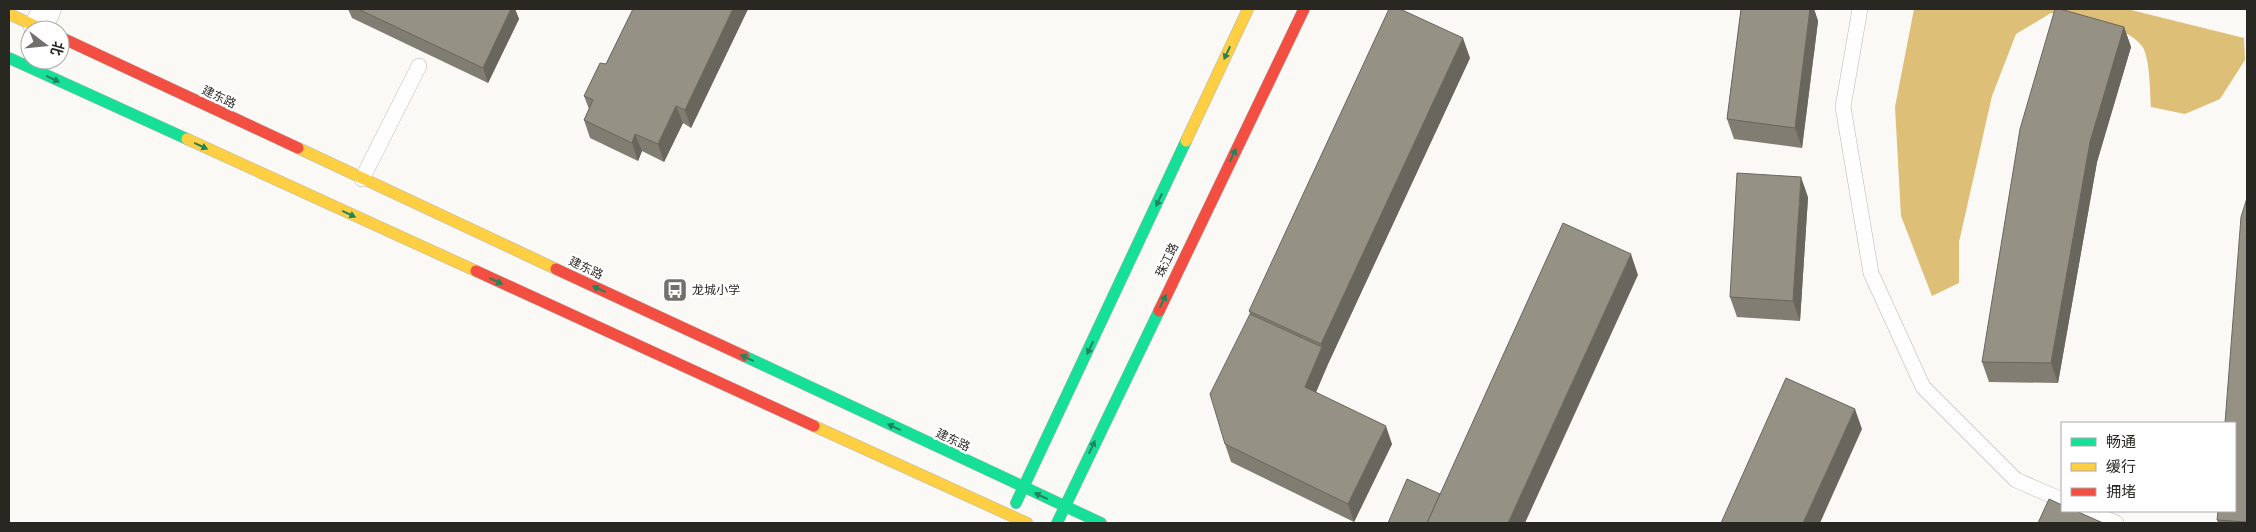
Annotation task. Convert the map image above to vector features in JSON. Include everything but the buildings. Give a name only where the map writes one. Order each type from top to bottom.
[{"type":"street","points":[[1008,520],[1248,9]]},
{"type":"street","name":"珠江路","points":[[1057,523],[1304,9]]},
{"type":"street","name":"建东路","points":[[9,14],[28,20]]},
{"type":"street","name":"建东路","points":[[70,37],[362,179],[1101,523]]},
{"type":"street","points":[[9,58],[1008,520],[1027,523]]},
{"type":"lane","points":[[1860,9],[1843,107],[1871,273],[1923,387],[2016,480],[2061,500]]},
{"type":"lane","points":[[362,179],[419,66]]},
{"type":"lane","points":[[2089,512],[2116,523]]},
{"type":"shaded area","points":[[1914,9],[2127,9],[2244,38],[2245,60],[2220,99],[2185,114],[2151,107],[2145,51],[2134,38],[2124,32],[2100,23],[2051,13],[2016,34],[1992,96],[1959,242],[1959,283],[1932,296],[1901,216],[1895,107]]},
{"type":"traffic: fast","points":[[9,58],[187,139]]},
{"type":"traffic: fast","points":[[1016,503],[1186,141]]},
{"type":"traffic: fast","points":[[1057,523],[1159,311]]},
{"type":"traffic: fast","points":[[744,356],[1101,523]]},
{"type":"traffic: slow","points":[[1186,141],[1248,9]]},
{"type":"traffic: slow","points":[[9,14],[22,20]]},
{"type":"traffic: slow","points":[[187,139],[476,271]]},
{"type":"traffic: slow","points":[[298,148],[556,269]]},
{"type":"traffic: slow","points":[[814,426],[1027,523]]},
{"type":"traffic: jam","points":[[1159,311],[1304,9]]},
{"type":"traffic: jam","points":[[70,42],[298,148]]},
{"type":"traffic: jam","points":[[556,269],[744,356]]},
{"type":"traffic: jam","points":[[476,271],[814,426]]},
{"type":"place","name":"龙城小学","points":[[675,290]]}]
